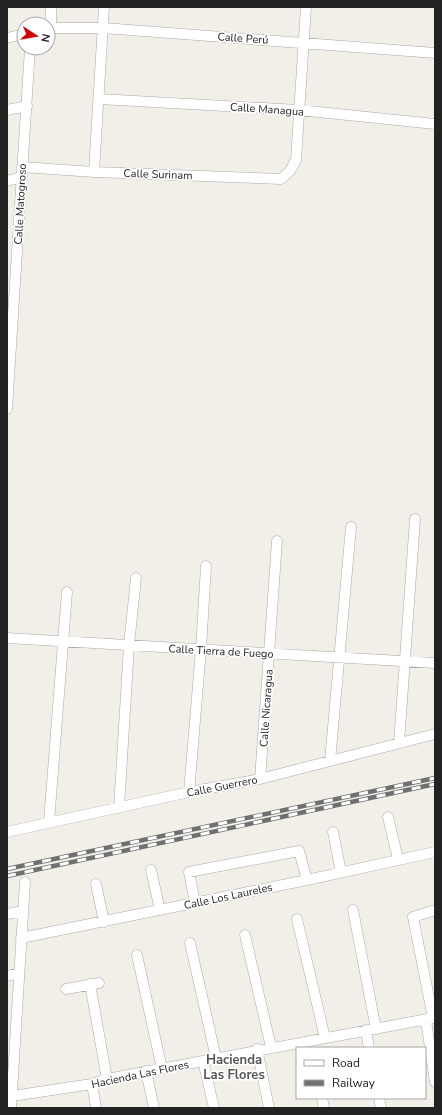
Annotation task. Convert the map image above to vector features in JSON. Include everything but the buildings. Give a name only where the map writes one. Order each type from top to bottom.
[{"type":"street","points":[[94,172],[104,7]]},
{"type":"street","points":[[299,110],[306,7]]},
{"type":"street","name":"Calle Perú","points":[[56,28],[103,28],[435,53]]},
{"type":"street","name":"Calle Matogroso","points":[[7,409],[11,290],[18,244],[30,56]]},
{"type":"street","name":"Calle Managua","points":[[99,99],[299,110],[435,124]]},
{"type":"street","points":[[7,110],[27,106]]},
{"type":"street","name":"Calle Surinam","points":[[7,181],[22,172],[94,172],[281,179],[290,171],[296,160],[299,110]]},
{"type":"street","points":[[7,247],[18,244]]},
{"type":"street","points":[[399,743],[415,520]]},
{"type":"street","points":[[330,761],[350,527]]},
{"type":"street","name":"Calle Nicaragua","points":[[260,779],[277,540]]},
{"type":"street","points":[[189,792],[201,650],[206,566]]},
{"type":"street","points":[[119,808],[129,645],[136,578]]},
{"type":"street","points":[[49,822],[62,640],[67,592]]},
{"type":"street","name":"Calle Tierra de Fuego","points":[[7,638],[62,640],[201,650],[435,663]]},
{"type":"street","name":"Calle Guerrero","points":[[7,832],[189,792],[260,779],[435,734]]},
{"type":"street","points":[[388,817],[398,859]]},
{"type":"street","points":[[333,832],[341,872]]},
{"type":"street","points":[[195,903],[189,872],[299,851],[307,880]]},
{"type":"street","name":"Calle Los Laureles","points":[[21,938],[307,880],[435,852]]},
{"type":"street","points":[[151,870],[160,910]]},
{"type":"street","points":[[11,1108],[25,882]]},
{"type":"street","points":[[96,884],[104,922]]},
{"type":"street","points":[[353,910],[376,1028]]},
{"type":"street","points":[[7,914],[23,911]]},
{"type":"street","points":[[432,911],[413,917],[430,1019],[435,1082]]},
{"type":"street","points":[[297,920],[325,1038]]},
{"type":"street","points":[[245,935],[271,1047]]},
{"type":"street","points":[[190,943],[216,1058]]},
{"type":"street","points":[[136,955],[162,1069]]},
{"type":"street","points":[[7,976],[19,973]]},
{"type":"street","points":[[66,989],[95,984],[107,1079]]},
{"type":"street","name":"Hacienda Las Flores","points":[[12,1096],[92,1084],[107,1079],[271,1047],[311,1044],[325,1038],[430,1019]]},
{"type":"street","points":[[366,1030],[369,1047]]},
{"type":"street","points":[[257,1050],[269,1108]]},
{"type":"street","points":[[203,1061],[214,1108]]},
{"type":"street","points":[[146,1071],[154,1108]]},
{"type":"street","points":[[92,1084],[96,1108]]},
{"type":"railway","points":[[7,869],[435,778]]},
{"type":"railway","points":[[7,876],[435,784]]},
{"type":"district","name":"Hacienda Las Flores","points":[[234,1066]]}]
